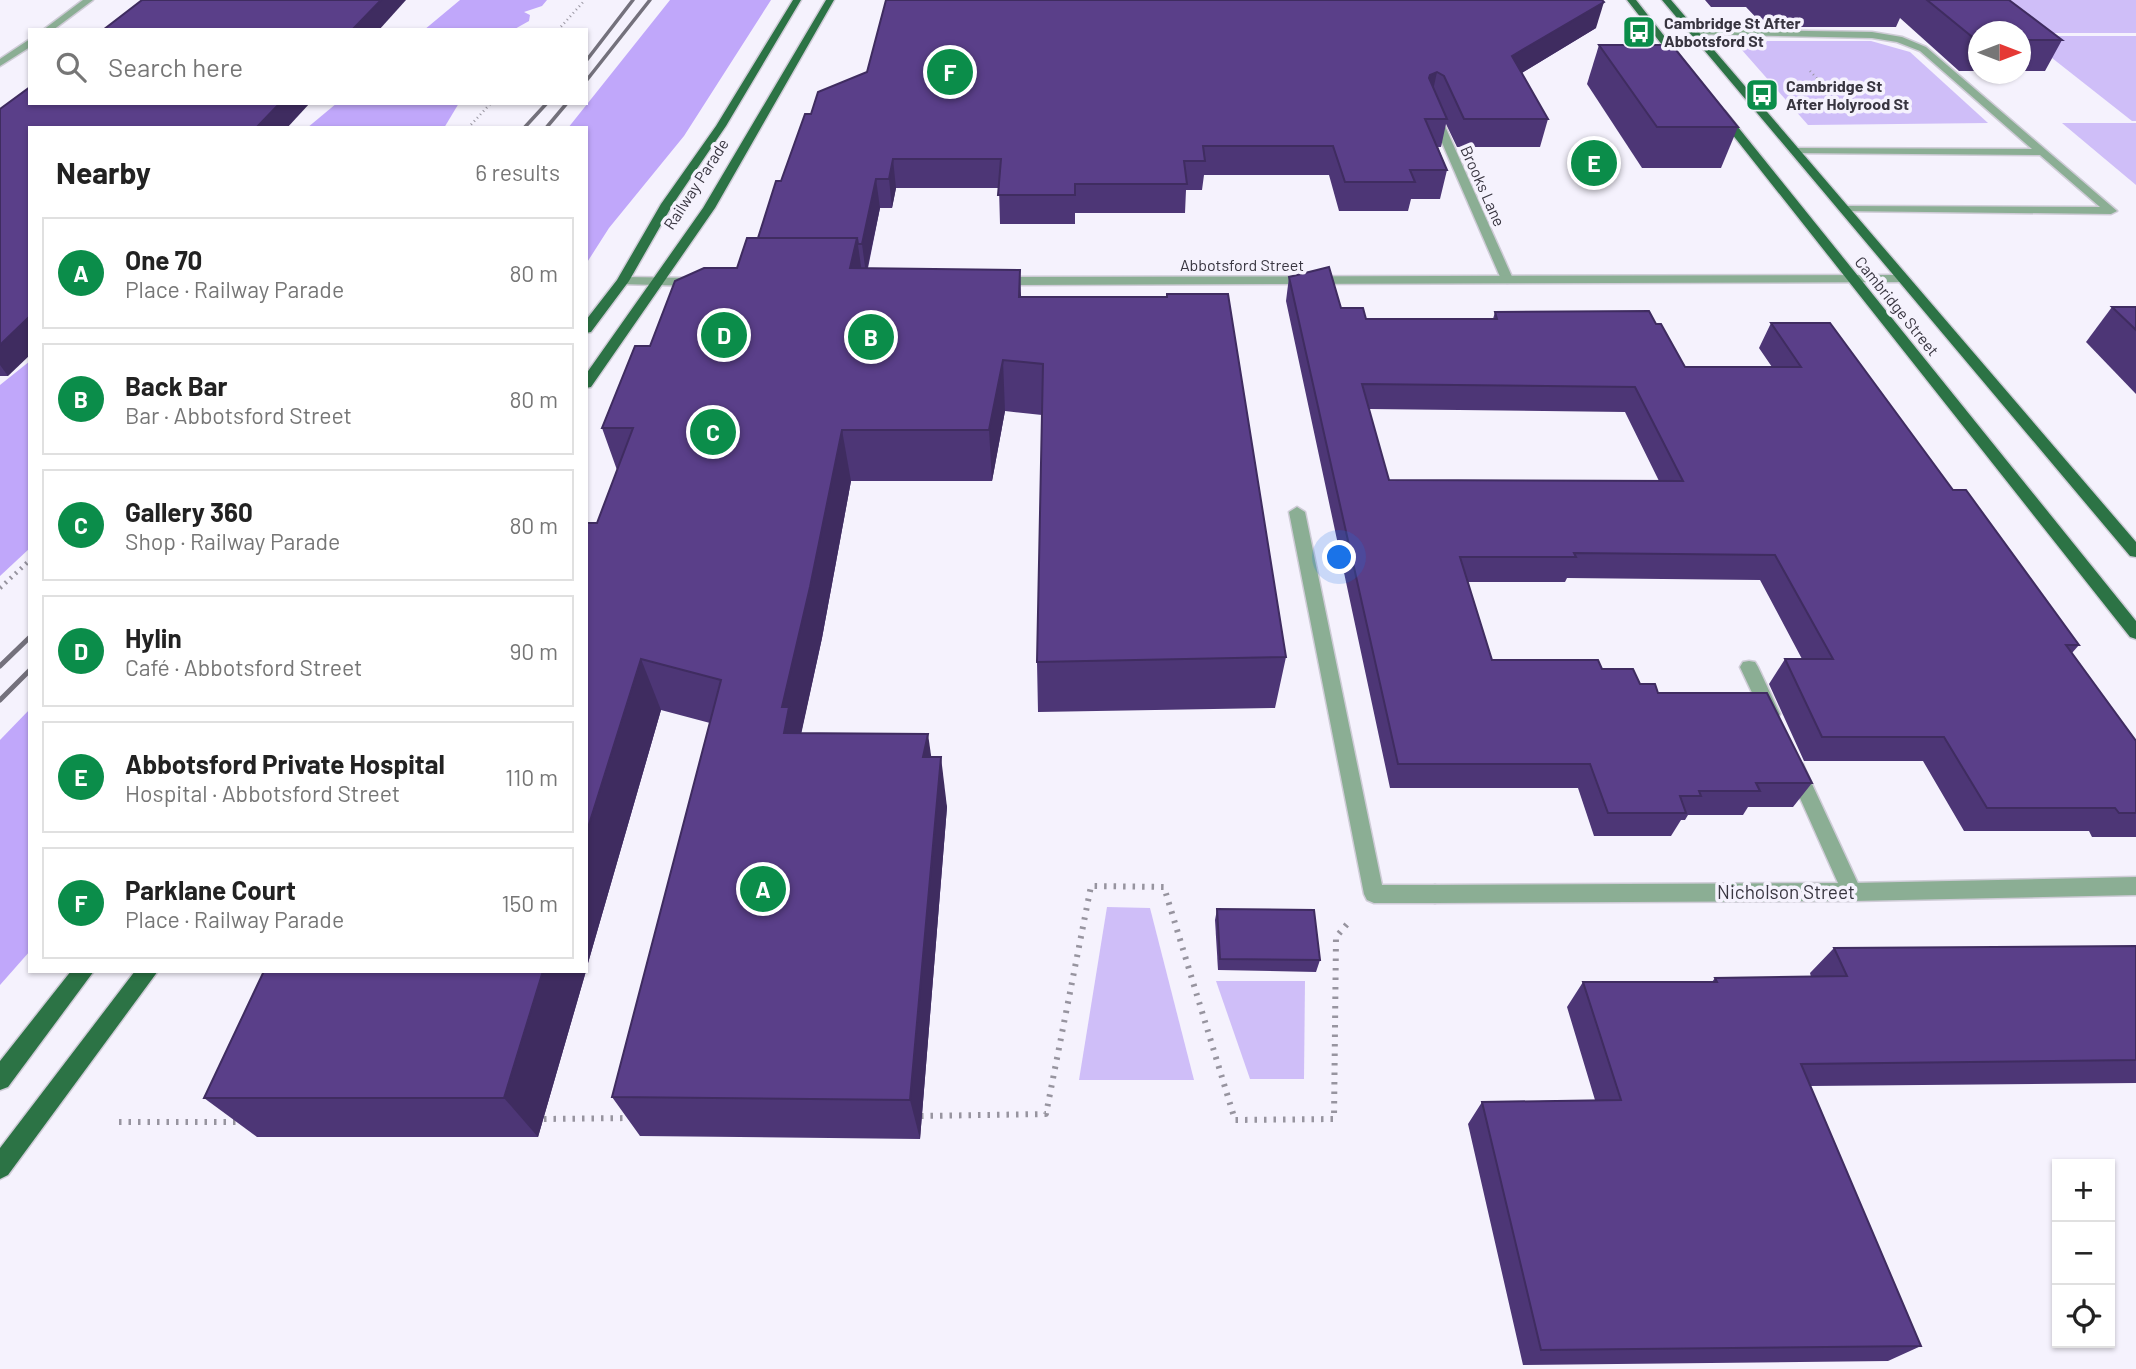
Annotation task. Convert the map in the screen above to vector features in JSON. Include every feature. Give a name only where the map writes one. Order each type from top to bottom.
[{"type":"main road","name":"Railway Parade","points":[[588,326],[623,281],[667,204],[721,126],[797,0]]},
{"type":"main road","name":"Railway Parade","points":[[588,381],[709,208],[830,0]]},
{"type":"main road","points":[[1631,0],[1690,75]]},
{"type":"main road","name":"Cambridge Street","points":[[1665,0],[2136,552]]},
{"type":"main road","name":"Cambridge Street","points":[[1716,107],[2136,633]]},
{"type":"main road","points":[[0,1079],[83,973]]},
{"type":"main road","points":[[0,1167],[146,973]]},
{"type":"street","points":[[50,28],[89,0]]},
{"type":"street","points":[[1693,32],[1872,35],[1899,39],[1923,49],[2111,211],[1845,209]]},
{"type":"street","points":[[0,63],[28,43]]},
{"type":"street","name":"Brooks Lane","points":[[1430,105],[1507,279]]},
{"type":"street","points":[[1795,151],[2041,152]]},
{"type":"street","name":"Abbotsford Street","points":[[981,281],[1904,279]]},
{"type":"street","points":[[623,281],[709,282]]},
{"type":"street","points":[[1297,512],[1374,894]]},
{"type":"street","points":[[1749,667],[1778,729]]},
{"type":"street","points":[[1789,754],[1852,892]]},
{"type":"street","name":"Nicholson Street","points":[[1374,894],[1852,892],[2136,886]]},
{"type":"path","points":[[560,28],[585,0]]},
{"type":"path","points":[[1810,70],[1856,119]]},
{"type":"path","points":[[470,126],[489,105]]},
{"type":"path","points":[[1814,106],[1888,105]]},
{"type":"path","points":[[0,589],[28,562]]},
{"type":"path","points":[[921,1116],[1046,1114],[1091,886],[1164,887],[1235,1120],[1334,1119],[1336,937],[1374,894]]},
{"type":"path","points":[[544,1119],[644,1118]]},
{"type":"path","points":[[120,1122],[251,1121]]},
{"type":"shaded area","points":[[460,0],[547,0],[542,6],[524,12],[530,15],[529,21],[517,28],[426,28]]},
{"type":"shaded area","points":[[670,0],[771,0],[684,136],[609,228],[588,261],[588,126],[570,126]]},
{"type":"shaded area","points":[[1978,0],[2136,0],[2136,33],[2031,33],[2031,21],[2005,21]]},
{"type":"shaded area","points":[[2031,36],[2136,36],[2136,121],[2132,121],[2031,42]]},
{"type":"shaded area","points":[[1734,41],[1871,41],[1910,52],[1988,123],[1808,125]]},
{"type":"shaded area","points":[[335,105],[458,105],[445,126],[309,126]]},
{"type":"shaded area","points":[[2062,123],[2136,123],[2136,185]]},
{"type":"shaded area","points":[[28,363],[28,550],[0,576],[0,385]]},
{"type":"shaded area","points":[[28,711],[28,953],[0,985],[0,740]]},
{"type":"shaded area","points":[[1107,907],[1150,908],[1194,1080],[1079,1080]]},
{"type":"shaded area","points":[[1216,981],[1305,981],[1304,1079],[1250,1079]]},
{"type":"building","points":[[142,0],[381,0],[354,28],[106,28]]},
{"type":"building","points":[[886,0],[1604,2],[1512,56],[1548,119],[1464,119],[1444,76],[1437,72],[1430,75],[1447,119],[1425,119],[1447,170],[1410,170],[1415,182],[1345,182],[1333,146],[1203,146],[1205,161],[1184,161],[1187,184],[1075,184],[1075,195],[998,195],[1001,159],[893,159],[889,179],[876,179],[862,244],[858,244],[857,238],[758,238],[776,181],[781,181],[805,114],[811,114],[818,92],[867,72]]},
{"type":"building","points":[[1927,0],[2009,0],[2062,40],[2031,40],[2031,21],[1968,21],[1968,33]]},
{"type":"building","points":[[1599,45],[1672,45],[1738,127],[1657,127]]},
{"type":"building","points":[[28,88],[28,105],[278,105],[258,126],[28,126],[28,318],[0,345],[0,109]]},
{"type":"building","points":[[747,238],[857,238],[850,268],[1020,270],[1019,297],[1167,297],[1167,294],[1228,294],[1286,657],[1037,662],[1043,364],[1003,360],[989,430],[842,430],[782,707],[789,707],[784,733],[928,734],[923,757],[941,757],[910,1100],[612,1097],[721,680],[641,659],[588,828],[588,523],[597,523],[633,428],[602,428],[635,346],[650,346],[675,281],[704,268],[737,268]]},
{"type":"building","points":[[1329,267],[1341,308],[1363,308],[1366,319],[1497,319],[1495,312],[1649,311],[1656,324],[1661,324],[1685,367],[1801,367],[1771,323],[1830,323],[1953,490],[1966,490],[2079,645],[2066,645],[2136,741],[2136,813],[2119,813],[2115,808],[1987,808],[1944,737],[1822,737],[1785,659],[1833,659],[1775,555],[1574,553],[1576,557],[1460,557],[1492,660],[1598,660],[1602,669],[1633,669],[1640,684],[1655,684],[1658,693],[1767,693],[1812,783],[1756,783],[1760,791],[1699,791],[1701,796],[1680,796],[1686,813],[1608,813],[1590,764],[1398,764],[1289,277]],"holes":[[[1362,384],[1635,387],[1683,481],[1389,480]]]},
{"type":"building","points":[[2112,307],[2136,307],[2136,330]]},
{"type":"building","points":[[1217,909],[1314,910],[1320,960],[1220,959]]},
{"type":"building","points":[[2136,946],[2136,1060],[1801,1064],[1921,1346],[1541,1350],[1482,1102],[1621,1100],[1583,982],[1717,982],[1715,978],[1847,976],[1834,948]]},
{"type":"building","points":[[263,973],[542,973],[504,1098],[204,1098]]},
{"type":"railway","points":[[588,58],[633,0]]},
{"type":"railway","points":[[588,78],[650,0]]},
{"type":"railway","points":[[526,126],[545,105]]},
{"type":"railway","points":[[548,126],[565,105]]},
{"type":"railway","points":[[0,666],[28,639]]},
{"type":"railway","points":[[0,700],[28,672]]},
{"type":"place","name":"Cambridge St After Abbotsford St","points":[[1639,32]]},
{"type":"place","name":"Parklane Court","points":[[950,72]]},
{"type":"place","name":"Cambridge St After Holyrood St","points":[[1762,95]]},
{"type":"place","name":"Abbotsford Private Hospital","points":[[1594,163]]},
{"type":"place","name":"Hylin","points":[[724,335]]},
{"type":"place","name":"Back Bar","points":[[871,337]]},
{"type":"place","name":"Gallery 360","points":[[713,432]]},
{"type":"place","name":"One 70","points":[[763,889]]}]
